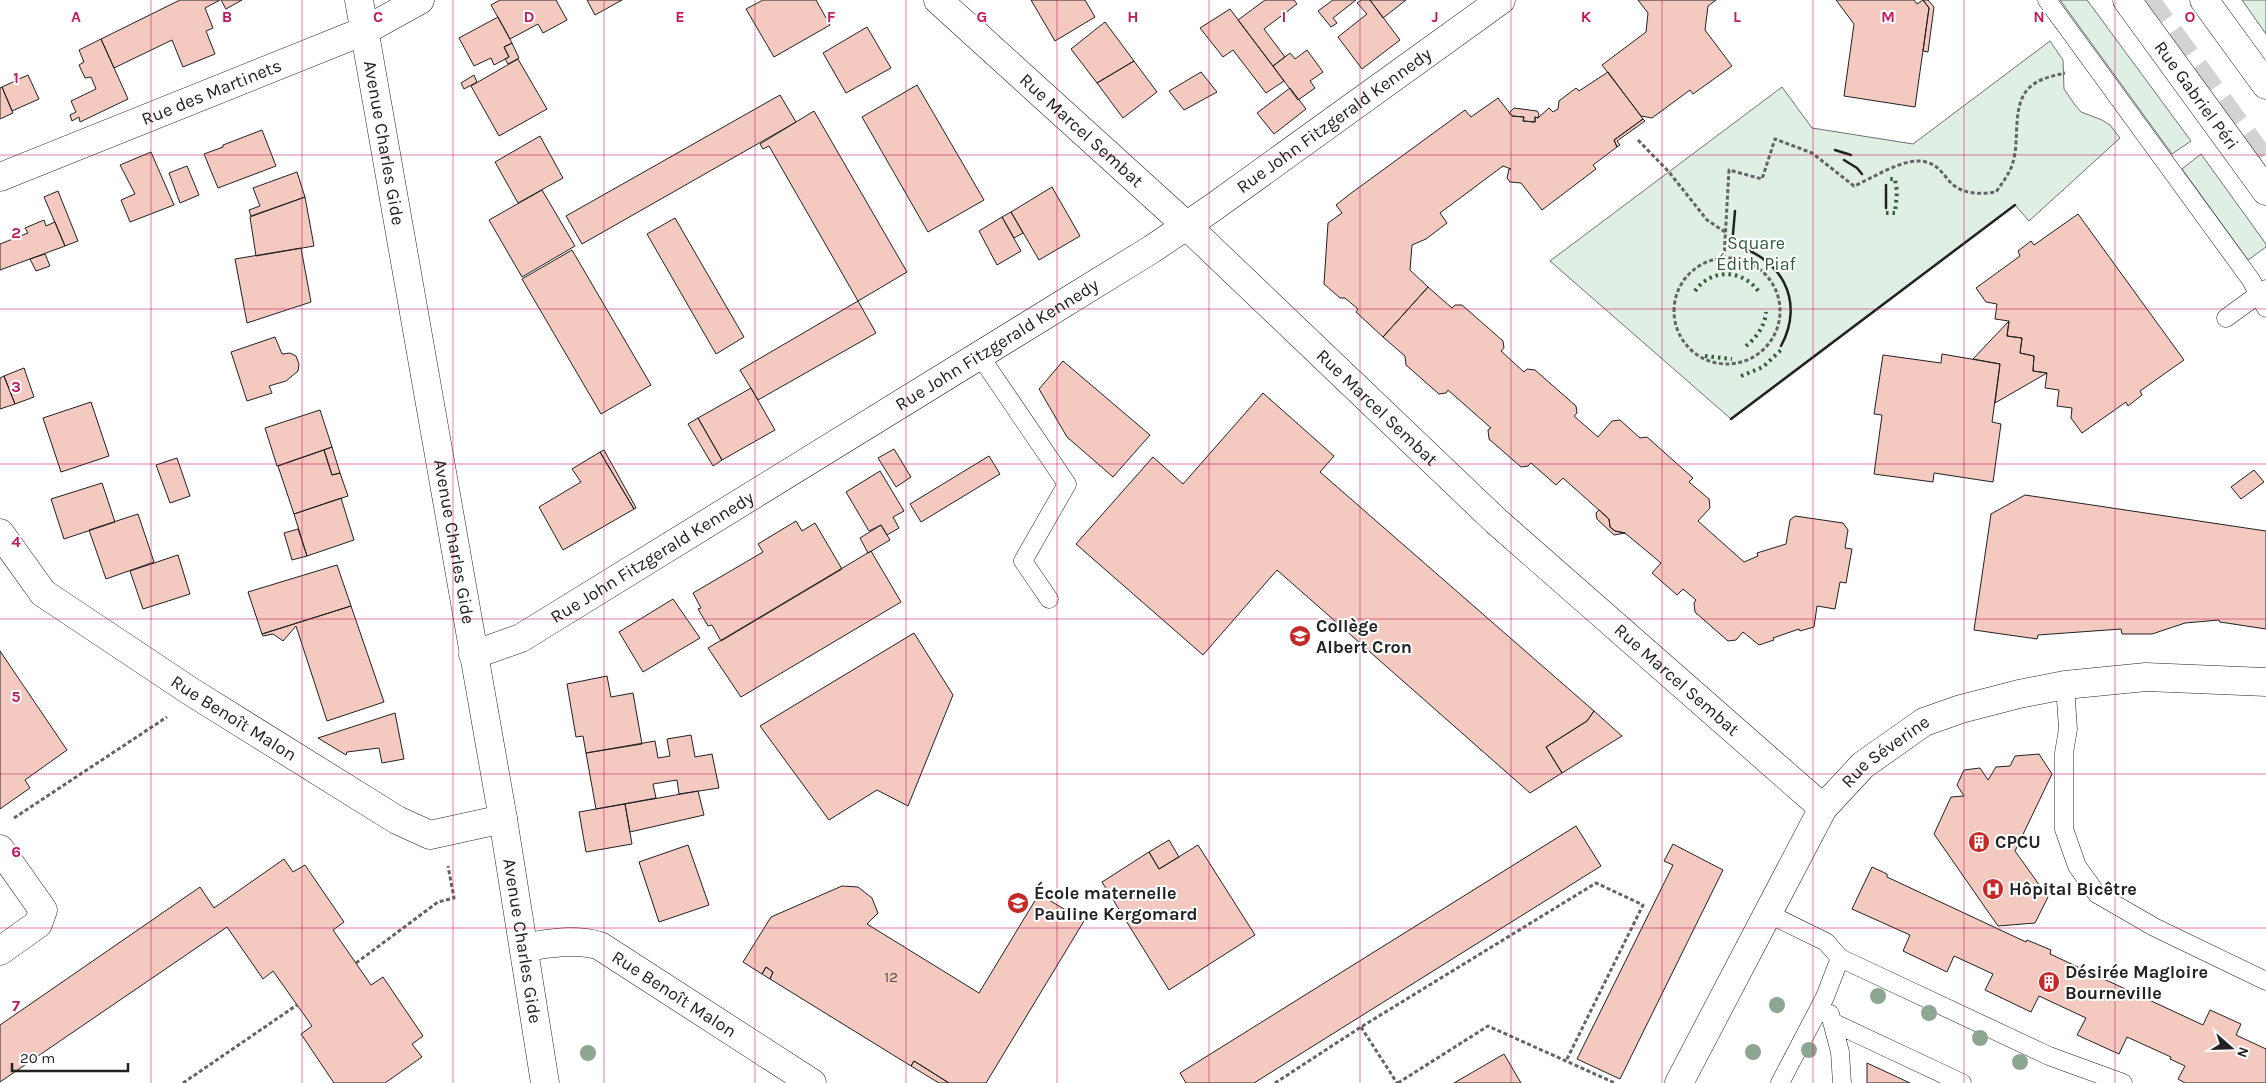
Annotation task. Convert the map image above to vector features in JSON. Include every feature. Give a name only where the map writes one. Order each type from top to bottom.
[{"type":"street","name":"Avenue Charles Gide","points":[[359,0],[503,819],[545,1083]]},
{"type":"street","name":"Rue des Martinets","points":[[0,177],[364,31],[420,0]]},
{"type":"street","name":"Rue Marcel Sembat","points":[[938,0],[1187,226],[1496,520],[1823,808]]},
{"type":"street","name":"Rue John Fitzgerald Kennedy","points":[[473,655],[521,638],[980,356],[1187,226],[1501,0]]},
{"type":"street","name":"Rue Gabriel Péri","points":[[2127,0],[2266,191]]},
{"type":"street","points":[[2204,0],[2266,85]]},
{"type":"street","name":"Rue Benoît Malon","points":[[0,532],[43,593],[190,691],[397,820],[430,835],[503,819]]},
{"type":"street","name":"Rue Séverine","points":[[1679,1083],[1823,808],[1863,764],[1924,722],[1994,700],[2065,685],[2146,677],[2266,682]]},
{"type":"street","points":[[0,849],[43,910],[38,924],[0,951]]},
{"type":"street","name":"Rue Benoît Malon","points":[[524,946],[574,941],[600,946],[812,1083]]},
{"type":"lane","points":[[2047,0],[2264,297],[2226,318]]},
{"type":"lane","points":[[980,356],[1067,484],[1023,561],[1049,598]]},
{"type":"lane","points":[[2065,685],[2068,729],[2064,753],[2064,829],[2082,873],[2097,894],[2154,927],[2266,981]]},
{"type":"lane","points":[[1767,913],[1806,930],[1826,942],[1840,958],[2049,1056],[2123,1083]]},
{"type":"lane","points":[[1780,1083],[1825,997],[1840,958]]},
{"type":"lane","points":[[1825,997],[1840,1052],[1842,1083]]},
{"type":"lane","points":[[1832,1022],[1962,1083]]},
{"type":"path","points":[[1724,258],[1729,170],[1762,179],[1775,139],[1812,153],[1854,186],[1902,164],[1926,162],[1940,169],[1953,185],[1971,194],[1996,192],[2008,176],[2014,160],[2017,124],[2021,104],[2028,88],[2042,79],[2096,66]]},
{"type":"path","points":[[1638,140],[1668,172],[1707,220],[1725,232]]},
{"type":"path","points":[[1717,258],[1724,258],[1741,259],[1762,270],[1776,289],[1781,313],[1775,336],[1760,354],[1738,364],[1714,363],[1692,352],[1678,333],[1673,309],[1680,286],[1695,268],[1717,258]]},
{"type":"path","points":[[8,822],[179,709],[190,691]]},
{"type":"path","points":[[356,963],[438,902],[454,898],[442,832]]},
{"type":"path","points":[[1275,1083],[1361,1027],[1596,883],[1642,906],[1566,1061]]},
{"type":"path","points":[[183,1083],[297,1005]]},
{"type":"path","points":[[1361,1027],[1397,1083],[1488,1026],[1615,1083]]},
{"type":"green space","points":[[2060,0],[2087,0],[2191,141],[2172,154]]},
{"type":"green space","points":[[2242,0],[2266,0],[2266,34]]},
{"type":"green space","name":"Square Édith Piaf","points":[[2050,41],[2063,60],[2064,89],[2075,105],[2081,112],[2110,125],[2120,138],[2029,221],[2015,205],[1731,419],[1550,261],[1782,87],[1812,128],[1913,144]]},
{"type":"green space","points":[[2201,154],[2266,244],[2266,247],[2248,260],[2182,169]]},
{"type":"building","points":[[180,0],[220,0],[205,8],[213,28],[206,31],[215,54],[183,67],[172,40],[114,68],[101,39]]},
{"type":"building","points":[[221,0],[242,0],[226,9]]},
{"type":"building","points":[[500,0],[556,0],[567,20],[543,33],[538,24],[510,39],[491,5]]},
{"type":"building","points":[[587,0],[622,0],[595,15]]},
{"type":"building","points":[[763,0],[816,0],[830,25],[774,57],[746,9]]},
{"type":"building","points":[[1031,0],[1085,0],[1095,17],[1055,41]]},
{"type":"building","points":[[1265,0],[1294,0],[1297,4],[1264,29],[1285,57],[1273,66],[1238,20]]},
{"type":"building","points":[[1333,0],[1356,0],[1333,18],[1337,23],[1331,27],[1318,11]]},
{"type":"building","points":[[1361,0],[1370,0],[1400,40],[1362,69],[1338,37],[1367,14],[1357,3]]},
{"type":"building","points":[[1370,0],[1406,0],[1383,18]]},
{"type":"building","points":[[1638,0],[1716,0],[1708,6],[1705,30],[1732,66],[1693,94],[1690,90],[1652,118],[1641,116],[1602,65],[1646,32],[1648,13]]},
{"type":"building","points":[[1836,0],[1914,0],[1917,4],[1923,0],[1929,8],[1915,107],[1844,96],[1854,24]]},
{"type":"building","points":[[1923,0],[1928,0],[1934,7],[1928,52],[1923,51],[1929,8]]},
{"type":"building","points":[[1230,9],[1284,81],[1266,93],[1233,50],[1223,57],[1200,28]]},
{"type":"building","points":[[498,17],[512,43],[504,47],[509,57],[494,65],[491,58],[474,66],[459,38]]},
{"type":"building","points":[[1105,22],[1134,61],[1097,83],[1071,49]]},
{"type":"building","points":[[867,27],[891,68],[846,93],[823,53]]},
{"type":"building","points":[[101,39],[128,99],[80,122],[79,117],[72,121],[70,115],[76,112],[71,101],[96,89],[91,77],[85,78],[79,65],[84,62],[79,50]]},
{"type":"building","points":[[512,43],[519,58],[508,64],[505,59],[509,57],[504,47]]},
{"type":"building","points":[[1307,50],[1323,72],[1310,81],[1315,88],[1298,100],[1273,66],[1290,53],[1295,59]]},
{"type":"building","points":[[518,59],[547,109],[499,136],[471,86]]},
{"type":"building","points":[[1134,61],[1157,92],[1123,118],[1097,83]]},
{"type":"building","points":[[1201,72],[1217,92],[1184,110],[1169,91]]},
{"type":"building","points":[[1608,72],[1643,119],[1614,140],[1617,147],[1593,165],[1596,169],[1542,210],[1521,183],[1510,182],[1507,178],[1509,169],[1511,169],[1503,166],[1440,213],[1447,223],[1426,239],[1412,245],[1410,270],[1428,287],[1383,337],[1356,312],[1358,309],[1345,298],[1340,298],[1324,284],[1328,223],[1342,213],[1336,205],[1350,194],[1465,110],[1471,117],[1498,98],[1512,116],[1524,117],[1523,121],[1535,122],[1535,117],[1538,118],[1549,108],[1553,112],[1558,109],[1559,101],[1576,88],[1579,91]]},
{"type":"building","points":[[28,75],[39,99],[12,111],[2,87]]},
{"type":"building","points":[[474,75],[477,82],[464,89],[461,83]]},
{"type":"building","points":[[917,85],[984,200],[928,232],[862,117]]},
{"type":"building","points":[[2,87],[13,113],[0,119],[0,88]]},
{"type":"building","points":[[1290,88],[1306,109],[1274,134],[1257,113]]},
{"type":"building","points":[[780,95],[796,122],[582,244],[566,216]]},
{"type":"building","points":[[1514,108],[1537,111],[1539,114],[1538,118],[1535,117],[1535,122],[1523,121],[1524,117],[1512,116],[1509,113]]},
{"type":"building","points":[[814,111],[907,272],[858,301],[769,146],[763,149],[760,144]]},
{"type":"building","points":[[1643,119],[1645,121],[1617,141],[1620,145],[1617,147],[1614,140]]},
{"type":"building","points":[[262,130],[276,166],[218,188],[204,154]]},
{"type":"building","points":[[540,136],[563,178],[518,203],[495,162]]},
{"type":"building","points":[[151,152],[174,205],[130,222],[121,200],[135,194],[120,165]]},
{"type":"building","points":[[187,166],[199,195],[180,203],[169,173]]},
{"type":"building","points":[[297,172],[305,197],[251,216],[249,210],[260,206],[253,188]]},
{"type":"building","points":[[1052,187],[1080,236],[1039,260],[1011,212]]},
{"type":"building","points":[[542,190],[575,246],[522,277],[489,220]]},
{"type":"building","points":[[58,191],[78,241],[65,246],[44,197]]},
{"type":"building","points":[[305,197],[314,246],[256,256],[250,217]]},
{"type":"building","points":[[1011,212],[1023,233],[1014,238],[1002,217]]},
{"type":"building","points":[[2078,214],[2184,360],[2140,391],[2142,395],[2128,406],[2126,402],[2082,433],[2071,418],[2072,408],[2057,406],[2059,390],[2045,388],[2047,373],[2033,371],[2034,356],[2020,353],[2022,338],[2007,336],[2009,321],[1995,319],[1997,304],[1986,302],[1976,288],[2020,256],[2018,251],[2031,241],[2034,245]]},
{"type":"building","points":[[1002,217],[1021,251],[997,265],[979,231]]},
{"type":"building","points":[[675,218],[744,337],[716,354],[647,234]]},
{"type":"building","points":[[44,220],[46,226],[55,222],[65,246],[0,270],[0,244],[28,233],[25,228]]},
{"type":"building","points":[[301,248],[311,302],[247,323],[235,259]]},
{"type":"building","points":[[572,250],[651,385],[601,414],[522,279]]},
{"type":"building","points":[[45,254],[50,266],[36,271],[30,259]]},
{"type":"building","points":[[1428,287],[1452,308],[1455,305],[1462,305],[1503,341],[1504,348],[1501,351],[1524,372],[1527,369],[1535,370],[1576,406],[1577,413],[1574,416],[1598,437],[1612,421],[1620,420],[1640,438],[1647,437],[1693,478],[1689,482],[1709,499],[1710,508],[1698,521],[1744,562],[1758,556],[1757,553],[1786,544],[1790,520],[1795,516],[1843,523],[1848,530],[1845,548],[1852,549],[1846,583],[1840,582],[1835,609],[1817,606],[1814,627],[1800,631],[1799,629],[1759,645],[1743,632],[1736,640],[1728,641],[1695,612],[1694,603],[1696,600],[1683,589],[1677,595],[1652,573],[1661,563],[1625,533],[1615,531],[1610,527],[1609,519],[1563,478],[1556,485],[1531,463],[1528,466],[1521,467],[1489,439],[1488,430],[1491,428],[1448,390],[1446,393],[1439,394],[1406,365],[1405,356],[1383,337]]},
{"type":"building","points":[[858,301],[876,333],[758,400],[740,370]]},
{"type":"building","points":[[2009,321],[2007,336],[2022,338],[2020,353],[2034,356],[2033,371],[2047,373],[1995,403],[2000,364],[1973,359]]},
{"type":"building","points":[[275,337],[282,354],[290,353],[296,356],[299,364],[298,371],[286,381],[269,386],[272,393],[247,401],[231,352]]},
{"type":"building","points":[[1942,354],[2000,364],[1992,422],[2001,424],[1993,482],[1934,473],[1933,482],[1874,474],[1882,415],[1874,414],[1883,355],[1941,363]]},
{"type":"building","points":[[1063,361],[1150,435],[1113,477],[1067,437],[1039,389]]},
{"type":"building","points":[[24,368],[34,397],[15,404],[4,376]]},
{"type":"building","points":[[4,376],[15,404],[0,409],[0,378]]},
{"type":"building","points":[[751,388],[775,430],[722,460],[698,418]]},
{"type":"building","points":[[1263,393],[1334,456],[1320,472],[1594,711],[1587,721],[1546,747],[1562,773],[1530,793],[1277,570],[1203,655],[1076,544],[1153,457],[1183,484]]},
{"type":"building","points":[[91,402],[109,456],[61,472],[43,418]]},
{"type":"building","points":[[320,410],[332,447],[277,466],[265,428]]},
{"type":"building","points":[[698,418],[722,460],[713,466],[688,424]]},
{"type":"building","points":[[332,447],[340,473],[332,475],[324,450]]},
{"type":"building","points":[[894,449],[911,477],[896,487],[878,458]]},
{"type":"building","points":[[324,450],[332,475],[340,473],[348,496],[294,514],[278,466]]},
{"type":"building","points":[[604,450],[636,508],[634,509],[600,452]]},
{"type":"building","points":[[600,452],[634,509],[563,550],[539,507],[581,482],[572,469]]},
{"type":"building","points":[[989,456],[1000,474],[921,522],[910,504]]},
{"type":"building","points":[[177,458],[190,496],[170,503],[156,465]]},
{"type":"building","points":[[2254,470],[2264,482],[2241,499],[2231,487]]},
{"type":"building","points":[[880,471],[904,511],[893,517],[899,528],[887,535],[881,525],[869,531],[846,492]]},
{"type":"building","points":[[102,483],[115,522],[64,539],[51,499]]},
{"type":"building","points":[[2025,495],[2266,531],[2266,629],[2220,622],[2219,620],[2185,623],[2152,634],[2122,634],[2121,629],[2038,635],[2037,639],[1974,630],[1991,514]]},
{"type":"building","points":[[341,498],[354,540],[307,556],[294,514]]},
{"type":"building","points":[[1599,510],[1609,519],[1610,527],[1615,531],[1625,533],[1614,535],[1597,519],[1596,513]]},
{"type":"building","points":[[138,514],[154,562],[106,579],[89,530]]},
{"type":"building","points":[[796,521],[802,531],[815,523],[842,569],[721,641],[712,625],[708,626],[698,609],[701,608],[693,593],[763,552],[758,544]]},
{"type":"building","points":[[881,525],[890,540],[868,553],[860,538]]},
{"type":"building","points":[[298,529],[307,556],[292,560],[284,533]]},
{"type":"building","points":[[871,551],[901,602],[741,697],[708,648]]},
{"type":"building","points":[[178,555],[190,594],[143,609],[130,571]]},
{"type":"building","points":[[337,565],[351,606],[262,634],[248,592]]},
{"type":"building","points":[[673,599],[700,638],[643,672],[619,632]]},
{"type":"building","points":[[351,606],[384,702],[327,721],[296,626],[283,641],[273,634],[263,636],[262,634]]},
{"type":"building","points":[[914,633],[953,695],[908,806],[877,790],[829,820],[760,726]]},
{"type":"building","points":[[0,651],[67,750],[25,780],[30,788],[0,809]]},
{"type":"building","points":[[607,676],[611,697],[633,693],[642,744],[586,753],[583,736],[576,737],[567,684]]},
{"type":"building","points":[[1594,711],[1622,736],[1562,773],[1546,747],[1587,721]]},
{"type":"building","points":[[395,713],[404,759],[382,763],[379,748],[347,752],[346,755],[318,738]]},
{"type":"building","points":[[691,735],[695,757],[712,754],[719,788],[679,794],[677,780],[653,784],[656,798],[596,809],[586,753],[655,741],[658,758],[670,756],[667,739]]},
{"type":"building","name":"CPCU","points":[[2039,754],[2052,774],[2015,851],[2048,897],[2035,923],[1998,926],[1934,834],[1951,797],[1964,796],[1957,785],[1964,770],[1980,768],[1988,780],[1996,767],[2010,766],[2015,756]]},
{"type":"building","points":[[698,791],[704,815],[630,832],[625,804]]},
{"type":"building","points":[[625,804],[632,844],[586,852],[579,812]]},
{"type":"building","points":[[1576,826],[1601,866],[1254,1083],[1186,1083],[1180,1073]]},
{"type":"building","points":[[1169,840],[1179,857],[1159,869],[1149,852]]},
{"type":"building","points":[[1673,844],[1723,870],[1620,1079],[1577,1059],[1673,865],[1664,861]]},
{"type":"building","points":[[688,845],[709,905],[659,922],[639,862]]},
{"type":"building","points":[[1198,845],[1255,935],[1169,990],[1102,882],[1149,852],[1159,869]]},
{"type":"building","points":[[284,859],[293,872],[305,865],[344,922],[333,930],[371,985],[383,977],[423,1036],[412,1044],[422,1057],[385,1083],[334,1083],[301,1034],[312,1026],[273,971],[263,979],[227,927],[0,1082],[0,1025],[200,887],[214,908]]},
{"type":"building","name":"Désirée Magloire Bourneville","points":[[1872,867],[1887,874],[1887,877],[2026,942],[2027,940],[2051,950],[2050,954],[2203,1025],[2210,1010],[2241,1024],[2236,1035],[2266,1049],[2266,1083],[2185,1083],[2178,1079],[2185,1066],[2170,1059],[2171,1057],[2127,1037],[2119,1054],[2077,1035],[2086,1018],[2039,996],[2031,1012],[1985,990],[1993,974],[1954,956],[1947,972],[1903,951],[1910,935],[1852,909]]},
{"type":"building","points":[[842,886],[858,887],[872,898],[878,913],[867,924],[979,993],[1039,894],[1084,921],[986,1083],[949,1083],[914,1061],[911,1066],[770,979],[773,972],[766,967],[762,974],[743,962],[771,917]]},
{"type":"building","points":[[766,967],[773,972],[770,979],[762,974]]},
{"type":"building","points":[[1504,1054],[1521,1083],[1454,1083]]},
{"type":"building","points":[[914,1061],[949,1083],[939,1083],[911,1066]]},
{"type":"building","points":[[1867,1063],[1910,1083],[1867,1083]]},
{"type":"tunnel","points":[[2145,0],[2266,167]]},
{"type":"hedge","points":[[1886,213],[1895,213],[1897,192],[1895,179],[1887,179]]},
{"type":"hedge","points":[[1695,291],[1710,278],[1727,274],[1744,279],[1759,292]]},
{"type":"hedge","points":[[1746,346],[1759,331],[1764,322],[1766,312]]},
{"type":"hedge","points":[[1741,376],[1763,367],[1782,349]]},
{"type":"hedge","points":[[1705,356],[1732,359]]},
{"type":"wall","points":[[1835,150],[1851,155]]},
{"type":"wall","points":[[1844,160],[1857,168],[1862,174]]},
{"type":"wall","points":[[1886,185],[1886,208]]},
{"type":"wall","points":[[1731,419],[2015,205]]},
{"type":"wall","points":[[1735,211],[1732,245],[1749,251],[1763,259],[1784,282],[1791,312],[1788,329],[1781,346]]},
{"type":"place","name":"Collège Albert Cron","points":[[1300,636]]},
{"type":"place","name":"CPCU","points":[[1979,842]]},
{"type":"place","name":"Hôpital Bicêtre","points":[[1993,889]]},
{"type":"place","name":"École maternelle Pauline Kergomard","points":[[1018,903]]},
{"type":"place","name":"Désirée Magloire Bourneville","points":[[2049,982]]}]
